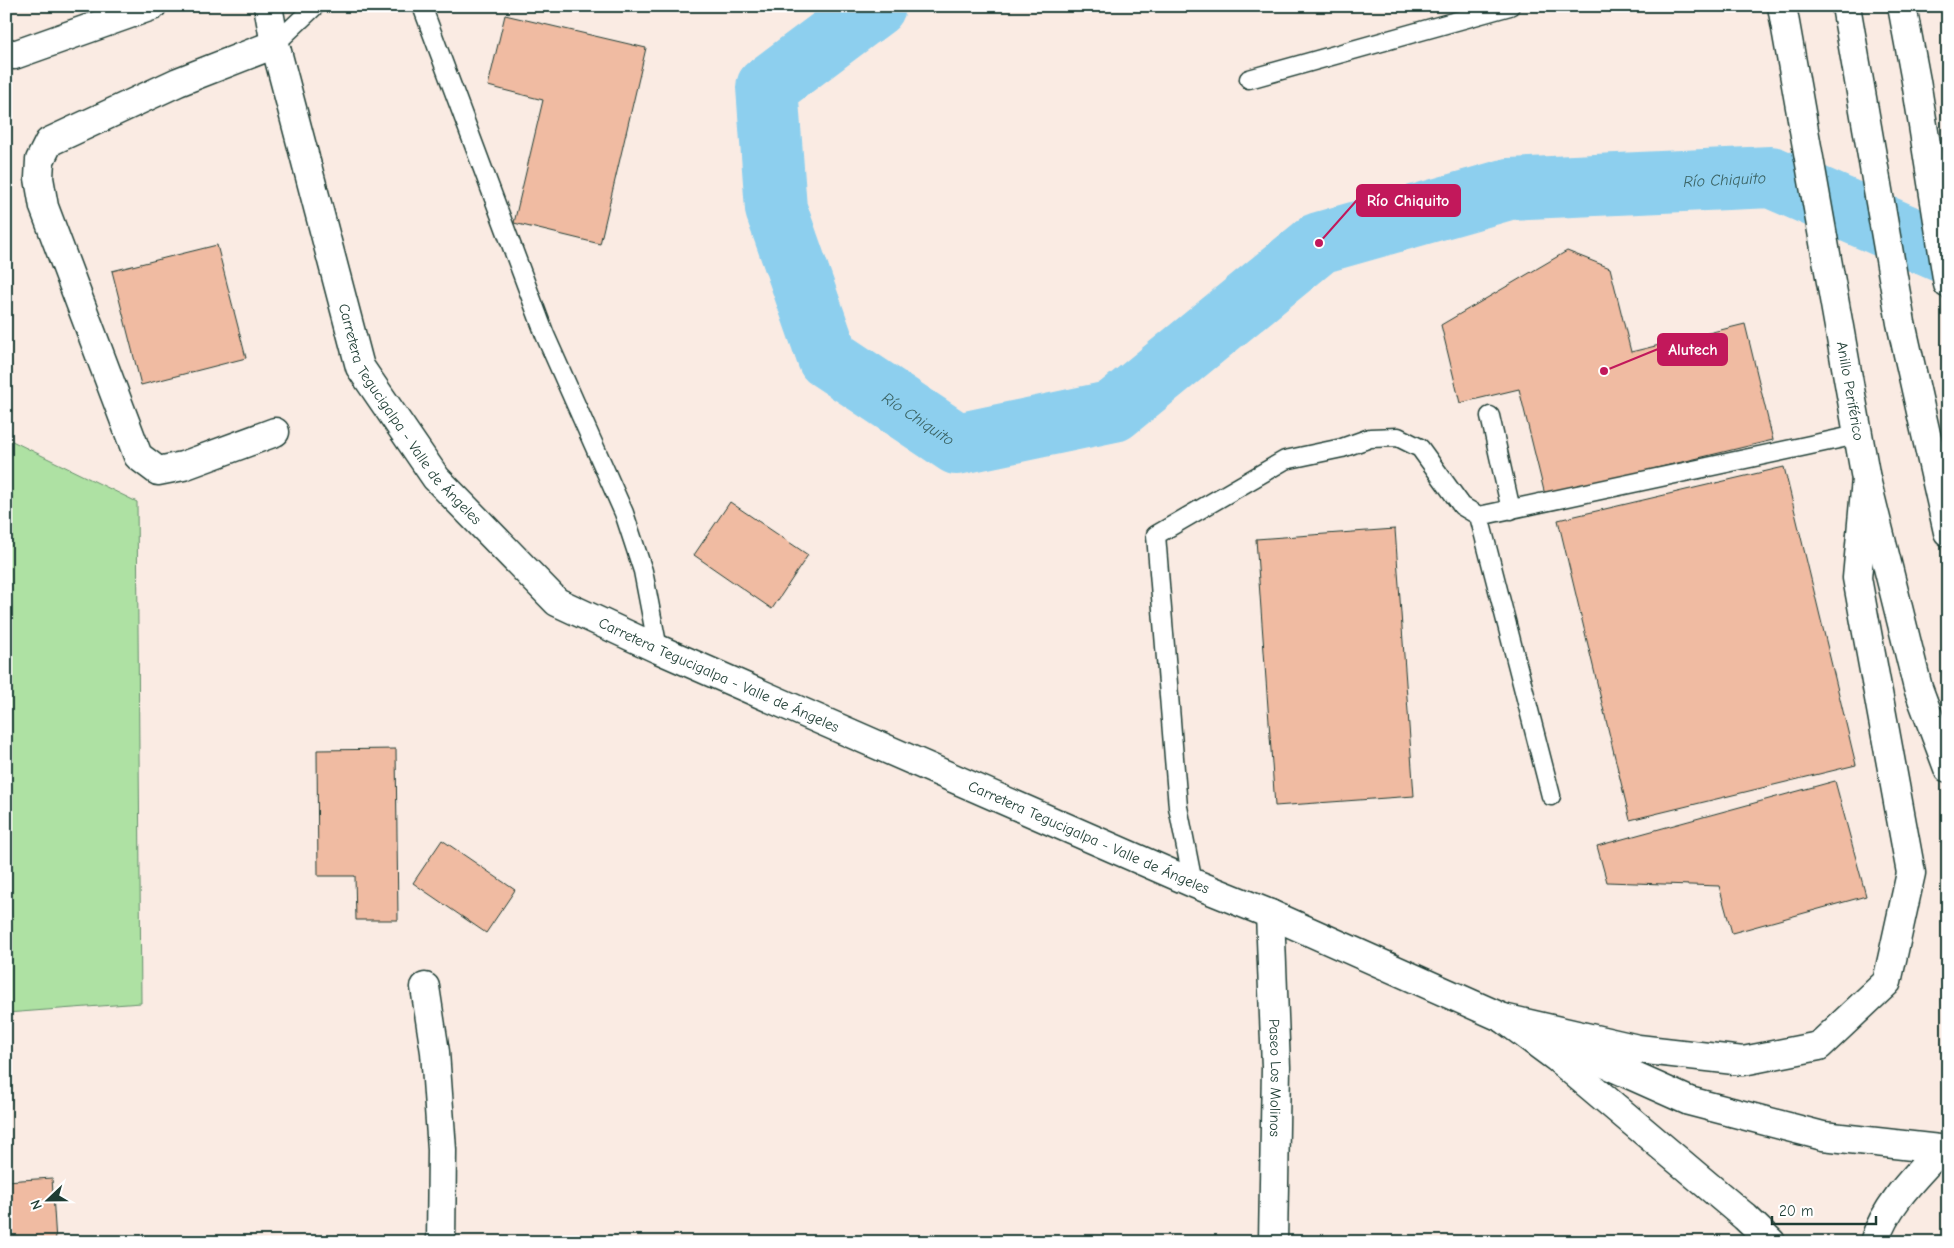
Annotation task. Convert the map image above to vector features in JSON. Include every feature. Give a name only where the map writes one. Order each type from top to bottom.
[{"type":"main road","points":[[6,52],[14,55],[152,6]]},
{"type":"main road","name":"Carretera Tegucigalpa - Valle de Ángeles","points":[[268,6],[275,44],[360,367],[436,478],[557,602],[658,649],[1193,883],[1270,914],[1503,1018]]},
{"type":"main road","name":"Anillo Periférico","points":[[1782,6],[1866,479],[1918,688],[1948,768]]},
{"type":"main road","points":[[1846,6],[1901,323],[1948,532]]},
{"type":"main road","points":[[1902,6],[1916,81],[1948,284]]},
{"type":"main road","points":[[275,44],[178,82],[49,142],[40,160],[39,178],[44,207],[138,456],[158,472],[183,466],[275,432]]},
{"type":"main road","points":[[1503,1018],[1638,1049],[1743,1061],[1819,1046],[1887,982],[1911,873],[1857,578],[1866,479]]},
{"type":"main road","name":"Paseo Los Molinos","points":[[1270,914],[1276,1067],[1273,1242]]},
{"type":"main road","points":[[425,988],[435,1052],[442,1150],[441,1242]]},
{"type":"main road","points":[[1503,1018],[1688,1101],[1823,1136],[1944,1150]]},
{"type":"main road","points":[[1503,1018],[1564,1064],[1745,1217],[1770,1242]]},
{"type":"main road","points":[[1877,1233],[1905,1187],[1944,1150]]},
{"type":"lane","points":[[275,44],[315,6]]},
{"type":"lane","points":[[422,6],[545,335],[624,512],[643,572],[658,649]]},
{"type":"lane","points":[[1249,79],[1510,6]]},
{"type":"lane","points":[[1490,416],[1511,510]]},
{"type":"lane","points":[[1193,883],[1178,807],[1156,535],[1285,460],[1342,448],[1370,438],[1398,437],[1420,448],[1462,506],[1478,516],[1857,435]]},
{"type":"lane","points":[[1478,516],[1552,796]]},
{"type":"green space","points":[[6,438],[137,502],[141,1003],[6,1013]]},
{"type":"building","points":[[505,15],[646,48],[600,244],[514,223],[543,100],[488,86]]},
{"type":"building","points":[[217,245],[246,358],[141,385],[112,271]]},
{"type":"building","points":[[1567,251],[1610,268],[1631,352],[1745,324],[1773,440],[1545,495],[1519,389],[1460,403],[1441,325]]},
{"type":"building","points":[[1784,467],[1856,765],[1630,820],[1558,520]]},
{"type":"building","points":[[730,502],[808,555],[772,609],[694,555]]},
{"type":"building","points":[[1395,529],[1414,796],[1275,806],[1256,539]]},
{"type":"building","points":[[396,749],[398,920],[356,920],[355,876],[318,876],[317,750]]},
{"type":"building","points":[[1835,781],[1866,896],[1732,933],[1719,886],[1607,882],[1597,846]]},
{"type":"building","points":[[442,840],[515,890],[486,933],[413,883]]},
{"type":"building","points":[[52,1178],[56,1242],[6,1242],[6,1181]]},
{"type":"waterway","name":"Río Chiquito","points":[[875,6],[767,87],[776,209],[828,358],[957,444],[1114,411],[1319,243],[1509,189],[1771,177],[1948,254]]},
{"type":"place","name":"Río Chiquito","points":[[1319,243]]},
{"type":"place","name":"Alutech","points":[[1604,371]]}]
